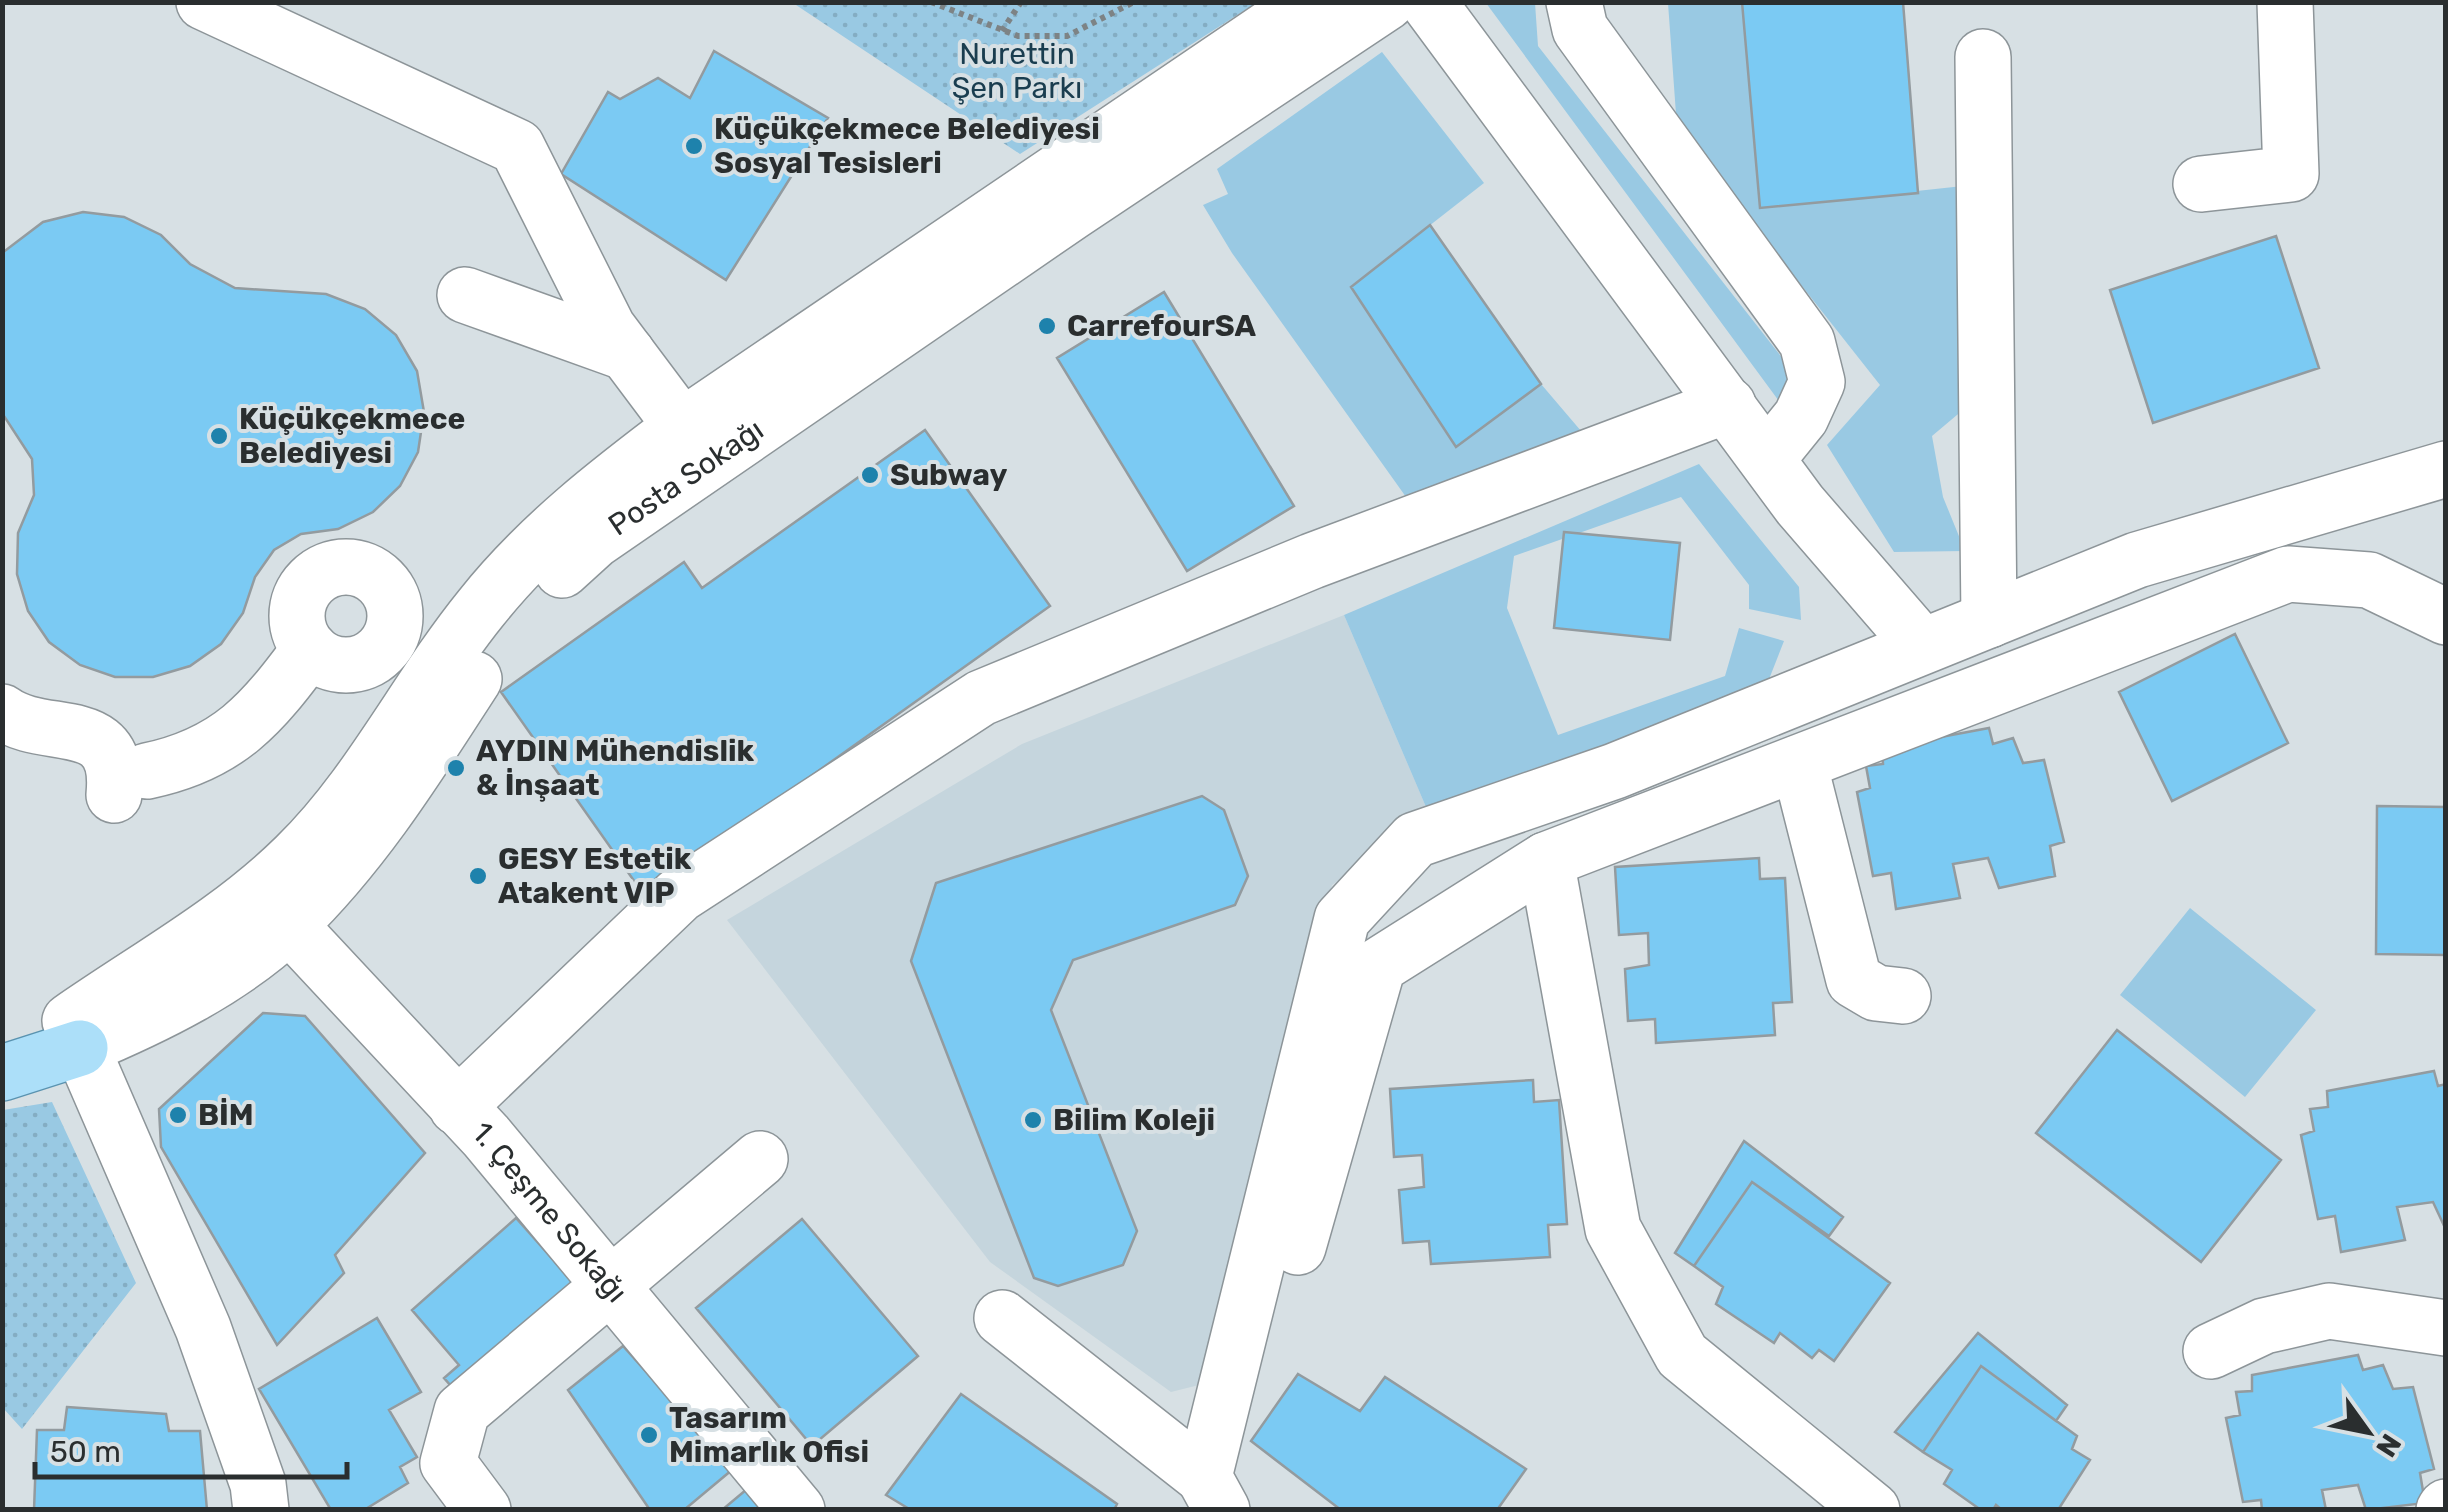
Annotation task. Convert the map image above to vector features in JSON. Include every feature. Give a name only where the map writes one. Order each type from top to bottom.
[{"type":"main road","points":[[2,1036],[75,1035]]},
{"type":"main road","points":[[2,1073],[75,1035]]},
{"type":"street","points":[[204,2],[517,147],[608,328],[696,444]]},
{"type":"street","name":"Posta Sokağı","points":[[75,1035],[299,855],[453,679],[539,591],[696,444],[1308,2]]},
{"type":"street","name":"Posta Sokağı","points":[[696,444],[1387,2]]},
{"type":"street","points":[[1428,2],[1800,505],[1922,646]]},
{"type":"street","points":[[1574,2],[1580,29],[1806,342],[1817,382],[1801,417],[1767,459]]},
{"type":"street","points":[[2201,184],[2291,174],[2284,2]]},
{"type":"street","points":[[1984,56],[1989,620]]},
{"type":"street","points":[[464,295],[627,353]]},
{"type":"street","points":[[457,1107],[679,895],[981,698],[1312,562],[1728,405]]},
{"type":"street","points":[[1002,1318],[1213,1493],[1342,919],[1415,840],[1615,771],[2137,560],[2446,469]]},
{"type":"street","points":[[341,566],[356,568],[383,582],[396,610],[390,640],[364,663],[347,666],[330,663],[310,650],[298,626],[303,592],[313,579],[341,566]]},
{"type":"street","points":[[1258,1510],[1238,1472],[1260,1381],[1378,966],[1546,860],[2288,574],[2369,580],[2438,598]]},
{"type":"street","points":[[390,640],[453,679]]},
{"type":"street","points":[[2,712],[15,721],[73,729],[94,737],[130,783],[185,764],[230,741],[270,703],[310,650]]},
{"type":"street","name":"Posta Sokağı","points":[[75,1035],[167,1009],[288,926],[386,811],[453,679]]},
{"type":"street","points":[[1799,763],[1854,980],[1876,992],[1904,996]]},
{"type":"street","points":[[1546,860],[1613,1229],[1682,1355],[1872,1510]]},
{"type":"street","name":"1. Çeşme Sokağı","points":[[288,926],[457,1107],[798,1510]]},
{"type":"street","points":[[75,1035],[203,1328],[258,1484],[260,1510]]},
{"type":"street","points":[[483,1510],[448,1463],[462,1411],[760,1159]]},
{"type":"street","points":[[2210,1351],[2264,1326],[2328,1311],[2446,1328]]},
{"type":"path","points":[[931,2],[1014,36],[1067,36],[1134,2]]},
{"type":"path","points":[[1002,31],[1020,2]]},
{"type":"shaded area","points":[[1344,615],[1429,814],[1332,885],[1211,1382],[1171,1392],[990,1262],[727,920],[1022,744]]},
{"type":"green space","name":"Nurettin Şen Parkı","points":[[793,3],[1256,3],[1020,154]]},
{"type":"green space","points":[[1486,3],[1535,3],[1538,46],[1787,364],[1824,364],[1787,412]]},
{"type":"green space","points":[[1668,3],[1742,3],[1760,208],[1963,186],[1970,404],[1932,436],[1943,497],[1965,551],[1894,552],[1827,445],[1880,385],[1677,128]]},
{"type":"green space","points":[[1382,52],[1484,183],[1351,287],[1456,447],[1541,384],[1587,438],[1416,511],[1232,253],[1203,205],[1228,194],[1217,169]]},
{"type":"green space","points":[[1699,464],[1799,587],[1801,620],[1749,609],[1749,585],[1681,497],[1514,556],[1507,608],[1558,735],[1725,676],[1739,628],[1784,641],[1764,692],[1533,769],[1429,814],[1344,615]]},
{"type":"green space","points":[[2190,908],[2316,1010],[2245,1097],[2120,995]]},
{"type":"green space","points":[[52,1102],[136,1283],[22,1429],[3,1408],[3,1110]]},
{"type":"building","points":[[1742,2],[1903,2],[1918,193],[1760,208]]},
{"type":"building","name":"Küçükçekmece Belediyesi Sosyal Tesisleri","points":[[714,51],[828,118],[726,280],[561,174],[608,92],[620,99],[658,78],[690,98]]},
{"type":"building","name":"Küçükçekmece Belediyesi","points":[[83,212],[124,217],[161,235],[190,264],[235,288],[326,294],[365,309],[396,335],[417,371],[424,412],[418,452],[400,486],[373,512],[338,529],[301,534],[274,550],[255,577],[243,613],[221,644],[190,666],[153,677],[115,677],[80,665],[49,642],[28,611],[17,574],[18,533],[34,495],[32,459],[2,413],[2,253],[43,222]]},
{"type":"building","points":[[1430,225],[1541,384],[1456,447],[1351,287]]},
{"type":"building","points":[[2276,236],[2319,368],[2153,423],[2110,290]]},
{"type":"building","points":[[1164,292],[1294,506],[1187,571],[1057,358]]},
{"type":"building","points":[[925,430],[1050,606],[644,895],[501,692],[684,562],[702,588]]},
{"type":"building","points":[[1564,532],[1680,543],[1670,640],[1554,628]]},
{"type":"building","points":[[2235,634],[2288,743],[2172,801],[2119,692]]},
{"type":"building","points":[[1989,728],[1993,744],[2013,738],[2023,763],[2044,760],[2064,842],[2050,846],[2055,876],[1999,888],[1988,858],[1953,864],[1960,898],[1896,909],[1891,873],[1873,876],[1857,792],[1870,788],[1866,766],[1883,764],[1882,748]]},
{"type":"building","name":"Bilim Koleji","points":[[1202,796],[1224,810],[1248,876],[1235,905],[1073,960],[1051,1010],[1137,1231],[1123,1265],[1058,1286],[1034,1278],[911,961],[936,883]]},
{"type":"building","points":[[2377,806],[2446,807],[2446,955],[2376,954]]},
{"type":"building","points":[[1759,858],[1760,879],[1785,878],[1792,1002],[1773,1003],[1775,1035],[1656,1043],[1655,1019],[1628,1021],[1625,969],[1649,965],[1648,933],[1619,935],[1615,867]]},
{"type":"building","points":[[263,1013],[305,1016],[425,1153],[335,1255],[344,1273],[277,1345],[161,1147],[159,1109]]},
{"type":"building","points":[[2117,1030],[2281,1160],[2201,1262],[2036,1133]]},
{"type":"building","points":[[2434,1071],[2438,1086],[2446,1084],[2446,1230],[2433,1202],[2397,1207],[2405,1240],[2341,1252],[2335,1216],[2318,1219],[2301,1135],[2314,1131],[2310,1109],[2328,1107],[2327,1091]]},
{"type":"building","points":[[1533,1080],[1534,1102],[1559,1100],[1567,1224],[1548,1225],[1550,1257],[1431,1264],[1429,1241],[1403,1243],[1399,1190],[1424,1187],[1422,1155],[1394,1157],[1390,1089]]},
{"type":"building","points":[[1744,1141],[1843,1217],[1829,1236],[1752,1182],[1694,1266],[1675,1253]]},
{"type":"building","points":[[1752,1182],[1890,1283],[1834,1361],[1819,1350],[1812,1358],[1780,1333],[1774,1343],[1716,1304],[1723,1287],[1694,1266]]},
{"type":"building","points":[[516,1218],[581,1291],[460,1396],[444,1378],[459,1365],[412,1310]]},
{"type":"building","points":[[802,1219],[918,1356],[812,1446],[696,1308]]},
{"type":"building","points":[[377,1318],[421,1392],[389,1410],[417,1457],[400,1467],[408,1483],[364,1510],[331,1510],[259,1389]]},
{"type":"building","points":[[1978,1333],[2067,1405],[2056,1421],[1981,1366],[1923,1452],[1895,1432]]},
{"type":"building","points":[[623,1346],[733,1469],[684,1510],[650,1510],[568,1390]]},
{"type":"building","points":[[2358,1355],[2363,1370],[2383,1365],[2393,1389],[2413,1387],[2434,1469],[2420,1473],[2425,1503],[2366,1510],[2358,1485],[2322,1490],[2326,1510],[2262,1510],[2261,1500],[2243,1502],[2226,1418],[2240,1415],[2236,1392],[2252,1391],[2252,1375]]},
{"type":"building","points":[[1981,1366],[2077,1436],[2072,1449],[2090,1460],[2058,1510],[2002,1510],[1996,1505],[1993,1510],[1981,1510],[1944,1484],[1952,1470],[1923,1452]]},
{"type":"building","points":[[1298,1374],[1360,1411],[1385,1377],[1526,1469],[1497,1510],[1341,1510],[1251,1441]]},
{"type":"building","points":[[961,1394],[1117,1504],[1114,1510],[911,1510],[886,1495]]},
{"type":"building","points":[[67,1407],[166,1414],[169,1431],[200,1431],[207,1510],[34,1510],[37,1430],[64,1430]]},
{"type":"building","points":[[753,1484],[775,1510],[722,1510]]},
{"type":"place","name":"Küçükçekmece Belediyesi Sosyal Tesisleri","points":[[694,146]]},
{"type":"place","name":"CarrefourSA","points":[[1047,326]]},
{"type":"place","name":"Küçükçekmece Belediyesi","points":[[219,436]]},
{"type":"place","name":"Subway","points":[[870,475]]},
{"type":"place","name":"AYDIN Mühendislik & İnşaat","points":[[456,768]]},
{"type":"place","name":"GESY Estetik Atakent VIP","points":[[478,876]]},
{"type":"place","name":"BİM","points":[[178,1115]]},
{"type":"place","name":"Bilim Koleji","points":[[1033,1120]]},
{"type":"place","name":"Tasarım Mimarlık Ofisi","points":[[649,1435]]}]
